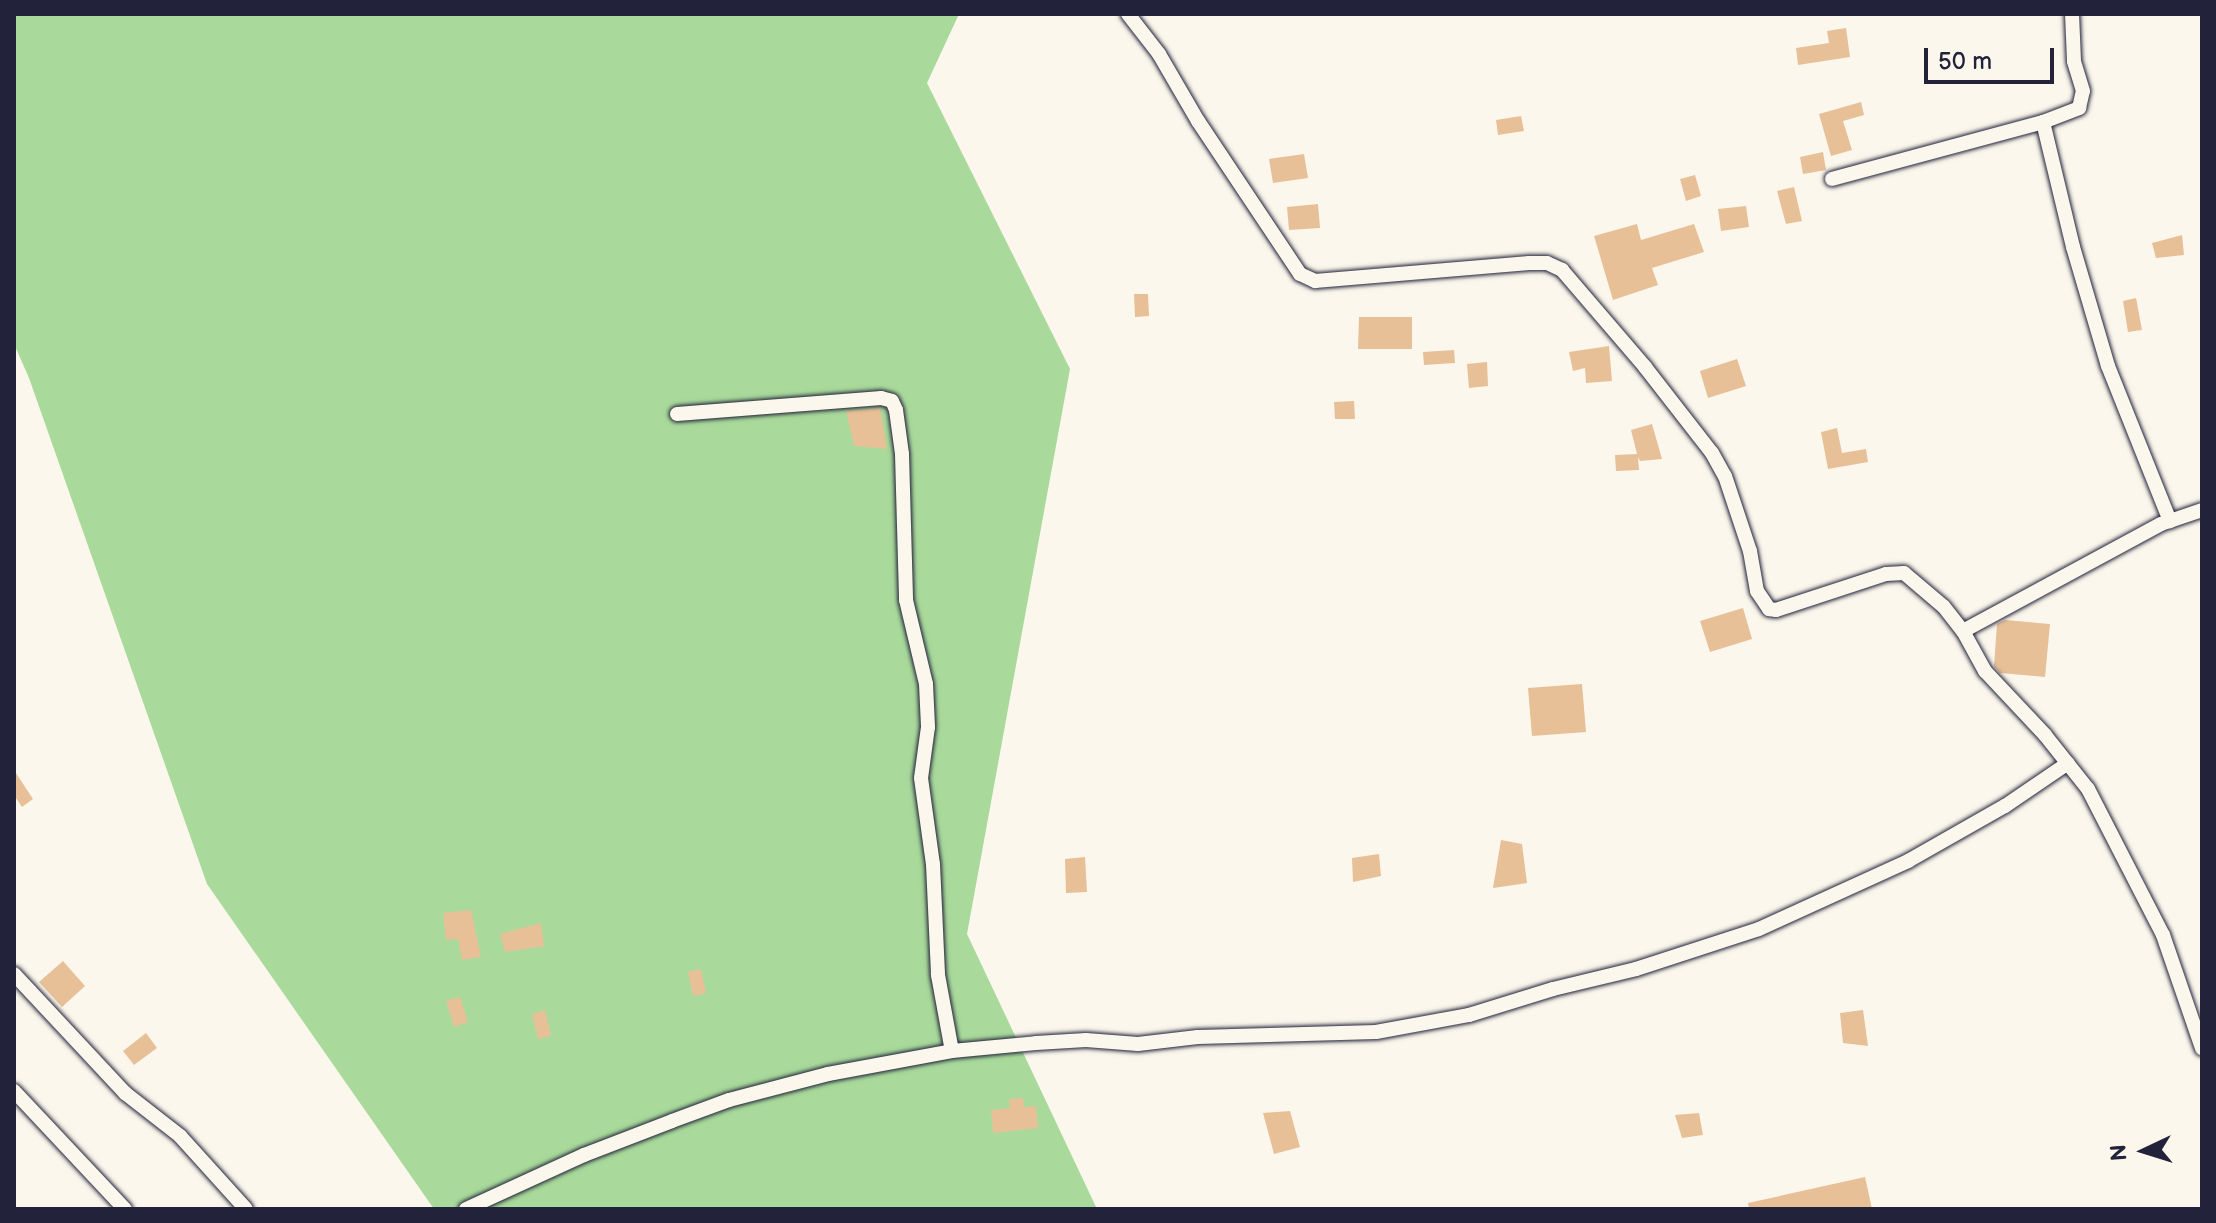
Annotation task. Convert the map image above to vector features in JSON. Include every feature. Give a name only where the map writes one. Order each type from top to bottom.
[{"type":"street","points":[[1128,14],[1159,54],[1198,121],[1300,274],[1315,281],[1529,263],[1556,266],[1645,367],[1712,453],[1725,476],[1750,551],[1757,591],[1769,609],[1776,610],[1828,592],[1904,573],[1944,607],[1963,631],[1985,671],[2088,789],[2163,935],[2202,1048]]},
{"type":"street","points":[[1832,179],[2043,122],[2079,108],[2083,91],[2074,61],[2072,14]]},
{"type":"street","points":[[2043,122],[2073,247],[2108,366],[2170,521]]},
{"type":"street","points":[[677,414],[881,398],[892,401],[896,410],[902,454],[906,600],[926,684],[928,727],[921,778],[933,864],[938,975],[952,1051]]},
{"type":"street","points":[[1963,631],[2170,521],[2202,510]]},
{"type":"street","points":[[466,1209],[584,1155],[729,1100],[828,1074],[952,1051],[1086,1040],[1118,1045],[1198,1037],[1376,1032],[1469,1015],[1711,947],[1759,929],[1908,861],[2005,806],[2068,763]]},
{"type":"street","points":[[14,974],[125,1093],[180,1136],[246,1209]]},
{"type":"street","points":[[14,1091],[125,1209]]},
{"type":"green space","points":[[14,14],[959,14],[927,83],[1070,369],[967,934],[1097,1209],[434,1209],[207,884],[29,378],[14,344]]},
{"type":"building","points":[[1846,28],[1850,57],[1798,65],[1796,48],[1829,43],[1827,31]]},
{"type":"building","points":[[1861,102],[1864,115],[1843,121],[1852,150],[1831,156],[1819,114]]},
{"type":"building","points":[[1521,116],[1524,131],[1498,135],[1496,120]]},
{"type":"building","points":[[1823,152],[1826,170],[1803,174],[1800,157]]},
{"type":"building","points":[[1304,154],[1308,178],[1273,183],[1269,159]]},
{"type":"building","points":[[1695,175],[1701,196],[1686,201],[1680,179]]},
{"type":"building","points":[[1794,187],[1802,221],[1786,224],[1777,191]]},
{"type":"building","points":[[1318,204],[1320,228],[1289,230],[1287,207]]},
{"type":"building","points":[[1746,206],[1749,227],[1721,231],[1718,209]]},
{"type":"building","points":[[1637,224],[1641,240],[1694,224],[1704,252],[1652,268],[1658,285],[1613,300],[1594,236]]},
{"type":"building","points":[[2182,235],[2184,255],[2156,258],[2152,243]]},
{"type":"building","points":[[1134,294],[1148,294],[1149,316],[1135,317]]},
{"type":"building","points":[[2136,298],[2142,330],[2128,332],[2123,301]]},
{"type":"building","points":[[1359,317],[1412,317],[1412,349],[1358,349]]},
{"type":"building","points":[[1609,346],[1612,381],[1586,383],[1585,368],[1573,371],[1569,352]]},
{"type":"building","points":[[1454,350],[1455,363],[1424,365],[1423,352]]},
{"type":"building","points":[[1737,359],[1746,386],[1708,398],[1700,371]]},
{"type":"building","points":[[1487,362],[1488,386],[1469,388],[1467,364]]},
{"type":"building","points":[[1354,401],[1355,419],[1335,419],[1334,402]]},
{"type":"building","points":[[880,408],[887,449],[854,446],[846,411]]},
{"type":"building","points":[[1652,424],[1662,459],[1640,461],[1638,457],[1639,470],[1616,471],[1615,455],[1637,454],[1631,430]]},
{"type":"building","points":[[1837,428],[1842,453],[1866,449],[1868,462],[1828,469],[1821,432]]},
{"type":"building","points":[[1743,608],[1752,639],[1710,652],[1700,621]]},
{"type":"building","points":[[2005,620],[2050,624],[2045,677],[2000,673],[1994,666],[1997,624]]},
{"type":"building","points":[[1582,684],[1586,732],[1532,736],[1528,688]]},
{"type":"building","points":[[14,770],[33,799],[22,807],[14,795]]},
{"type":"building","points":[[1501,840],[1522,844],[1527,883],[1493,888]]},
{"type":"building","points":[[1379,854],[1381,876],[1353,882],[1352,858]]},
{"type":"building","points":[[1085,857],[1087,892],[1066,893],[1065,859]]},
{"type":"building","points":[[471,910],[481,957],[462,960],[458,939],[446,940],[443,913]]},
{"type":"building","points":[[541,923],[544,946],[505,952],[500,934]]},
{"type":"building","points":[[63,961],[85,986],[62,1007],[39,982]]},
{"type":"building","points":[[701,969],[706,993],[693,996],[688,972]]},
{"type":"building","points":[[460,997],[468,1022],[454,1027],[446,1001]]},
{"type":"building","points":[[545,1010],[551,1036],[538,1039],[532,1014]]},
{"type":"building","points":[[1863,1010],[1868,1046],[1843,1043],[1840,1013]]},
{"type":"building","points":[[146,1033],[157,1048],[134,1065],[123,1051]]},
{"type":"building","points":[[1023,1098],[1024,1107],[1036,1106],[1038,1128],[993,1133],[991,1110],[1010,1108],[1009,1099]]},
{"type":"building","points":[[1290,1111],[1300,1147],[1274,1154],[1263,1113]]},
{"type":"building","points":[[1699,1113],[1703,1135],[1682,1138],[1675,1115]]},
{"type":"building","points":[[1865,1177],[1872,1209],[1749,1209],[1748,1203]]}]
